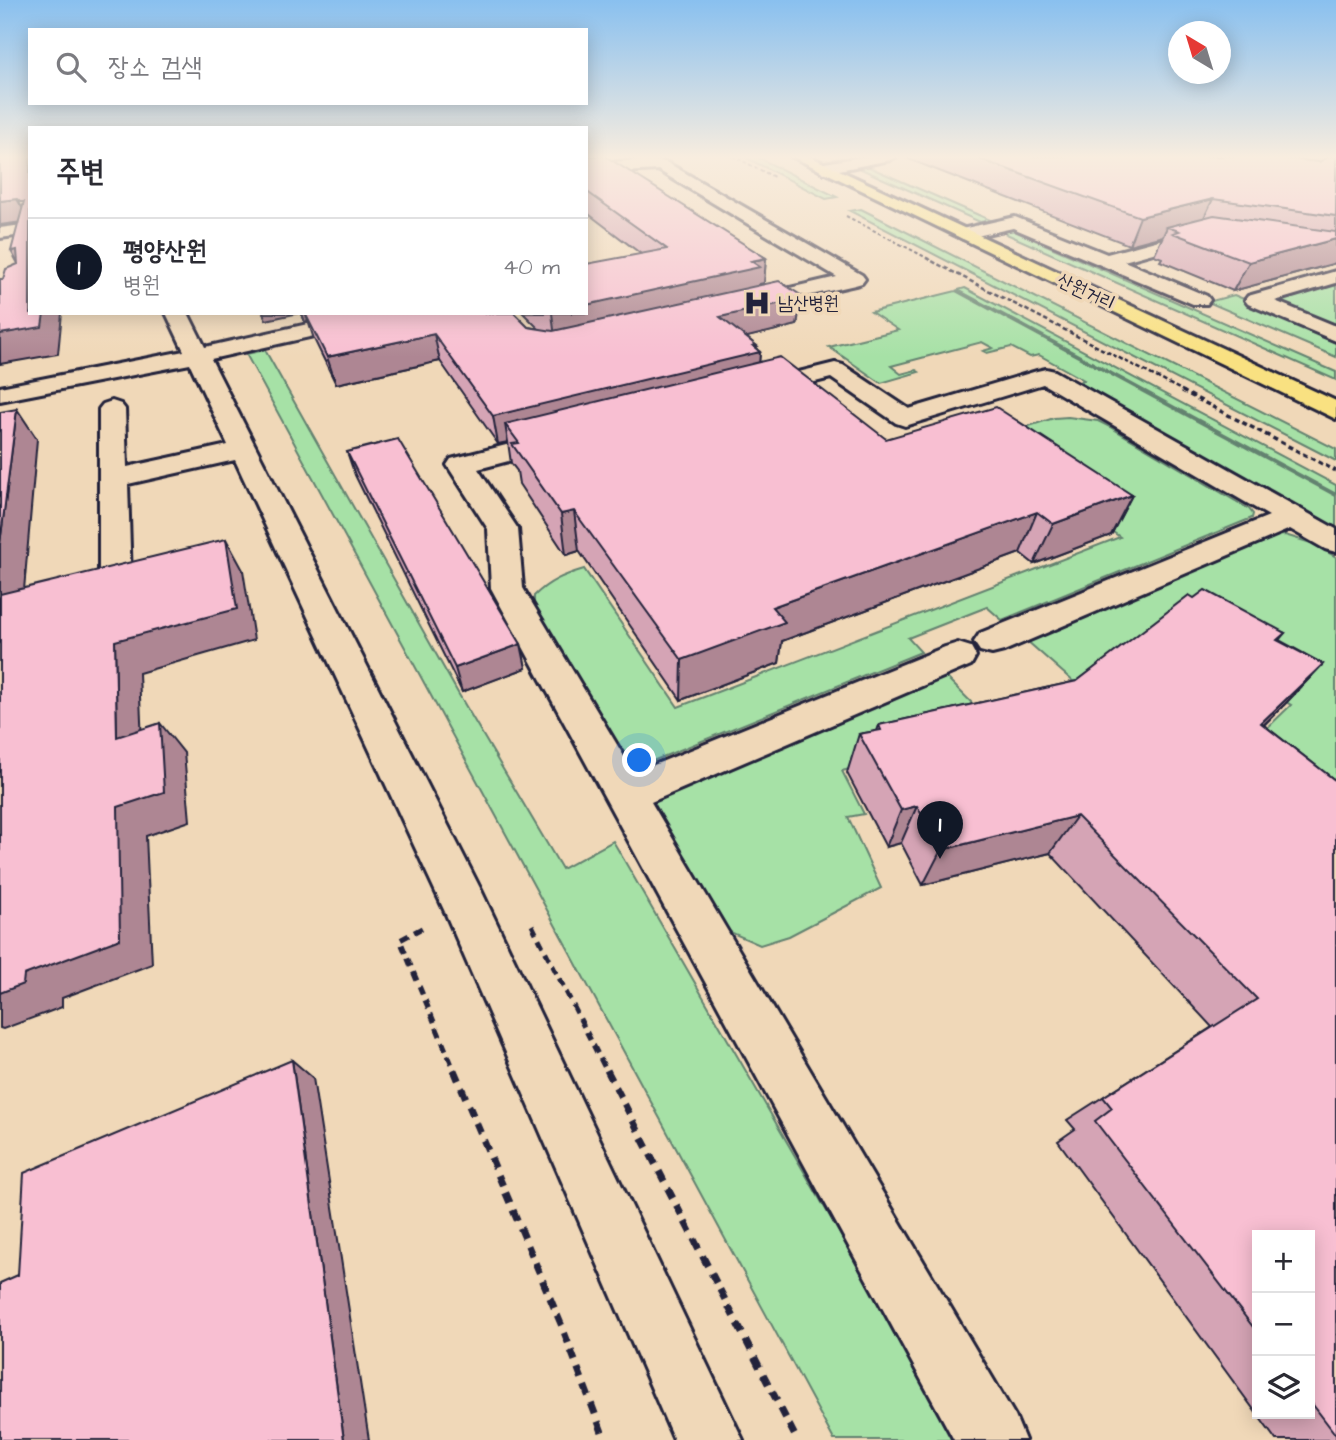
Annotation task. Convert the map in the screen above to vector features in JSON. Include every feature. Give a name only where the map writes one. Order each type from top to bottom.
[{"type":"main road","name":"산원거리","points":[[940,223],[1336,411]]},
{"type":"street","points":[[732,307],[855,279],[760,223]]},
{"type":"street","points":[[963,234],[1010,223]]},
{"type":"street","points":[[1018,223],[1200,300]]},
{"type":"street","points":[[0,233],[28,229]]},
{"type":"street","points":[[1107,260],[1200,234],[1227,238]]},
{"type":"street","points":[[774,252],[806,250]]},
{"type":"street","points":[[1336,277],[1255,300],[1336,334]]},
{"type":"street","points":[[178,315],[465,905],[709,1440]]},
{"type":"street","points":[[0,394],[197,356],[380,315]]},
{"type":"street","points":[[728,397],[835,370],[905,418],[1046,376],[1336,542]]},
{"type":"street","points":[[0,610],[115,581],[112,409]]},
{"type":"street","points":[[595,431],[461,465],[503,529],[506,588],[990,1440]]},
{"type":"street","points":[[113,479],[242,450]]},
{"type":"street","points":[[625,795],[1292,517]]},
{"type":"path","points":[[860,223],[1336,471]]},
{"type":"path","points":[[465,905],[400,940],[561,1324],[605,1440]]},
{"type":"green space","points":[[874,223],[889,223],[1336,449],[1336,461]]},
{"type":"green space","points":[[1012,230],[1336,372],[1336,380],[1002,232]]},
{"type":"green space","points":[[1336,284],[1336,330],[1272,303]]},
{"type":"green space","points":[[965,288],[1336,485],[1336,494],[958,290]]},
{"type":"green space","points":[[956,291],[1336,496],[1336,529],[1076,383],[1084,380],[1039,355],[1030,357],[1011,347],[987,353],[983,351],[993,348],[982,342],[891,366],[901,374],[916,370],[919,372],[881,383],[829,347],[898,330],[871,312]]},
{"type":"green space","points":[[1234,295],[1336,337],[1336,357],[1208,302]]},
{"type":"green space","points":[[265,350],[458,693],[562,869],[613,841],[959,1440],[834,1440],[246,354]]},
{"type":"green space","points":[[1054,418],[1098,421],[1110,427],[1249,509],[1253,514],[1252,518],[1002,620],[987,607],[908,638],[921,652],[628,771],[534,607],[534,596],[545,586],[584,569],[678,707],[1120,537],[982,441]]},
{"type":"green space","points":[[1285,535],[1311,543],[1336,557],[1336,849],[1231,763],[1291,705],[1250,681],[1084,691],[1026,640],[1272,536]]},
{"type":"green space","points":[[943,674],[1000,731],[842,771],[864,814],[848,817],[881,888],[789,936],[760,945],[730,932],[711,910],[645,799]]},
{"type":"building","points":[[18,223],[28,223],[28,315],[44,315],[42,327],[0,334],[0,279],[3,279],[6,269],[18,264],[17,250],[11,251]]},
{"type":"building","points":[[631,223],[711,223],[766,258],[751,261],[760,267],[588,305],[588,264],[667,249]]},
{"type":"building","points":[[1182,223],[1273,223],[1336,232],[1336,239],[1249,262],[1173,233],[1179,231],[1167,227]]},
{"type":"building","points":[[779,281],[802,296],[797,297],[800,299],[720,317],[757,346],[753,346],[760,352],[493,416],[434,334],[327,357],[306,315],[516,315],[528,327],[553,331]]},
{"type":"building","points":[[780,357],[886,439],[996,407],[1132,495],[1053,524],[1037,512],[772,607],[785,622],[682,660],[574,511],[561,514],[512,444],[519,443],[505,424]]},
{"type":"building","points":[[17,409],[0,544],[0,412]]},
{"type":"building","points":[[398,439],[521,644],[455,668],[347,452]]},
{"type":"building","points":[[226,539],[237,609],[115,641],[117,737],[160,723],[164,792],[118,807],[120,939],[24,975],[23,984],[0,993],[0,594]]},
{"type":"building","points":[[1205,590],[1285,633],[1277,640],[1323,664],[1261,723],[1336,781],[1336,1435],[1315,1408],[1315,1230],[1252,1230],[1252,1325],[1095,1121],[1112,1108],[1103,1097],[1257,999],[1077,816],[941,850],[917,806],[901,810],[859,734],[881,730],[879,725],[1077,681],[1189,595],[1194,598]]},
{"type":"building","points":[[292,1060],[344,1440],[0,1440],[0,1283],[18,1275],[24,1173]]},
{"type":"place","name":"남산병원","points":[[757,303]]},
{"type":"place","name":"평양산원","points":[[940,859]]}]
